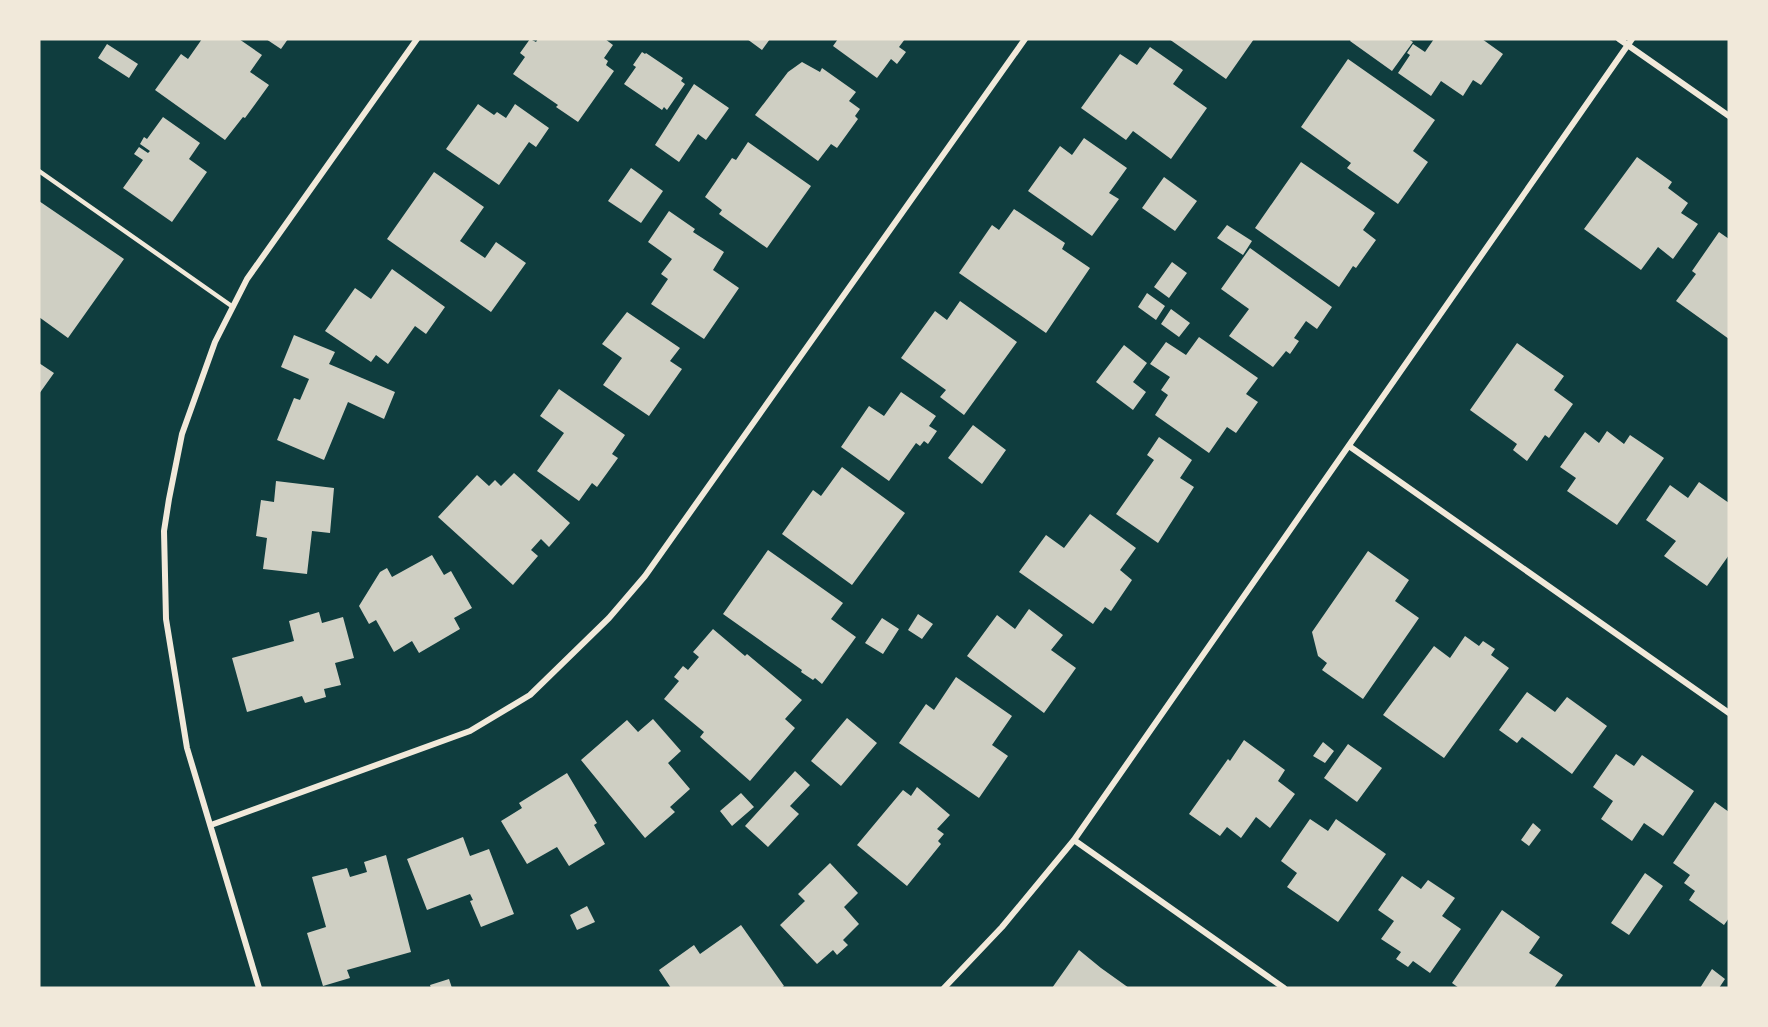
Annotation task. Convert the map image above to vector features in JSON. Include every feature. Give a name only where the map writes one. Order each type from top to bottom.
[{"type":"street","points":[[259,988],[212,825],[187,748],[166,619],[164,531],[182,434],[215,342],[232,307],[247,279],[417,39]]},
{"type":"street","points":[[212,825],[470,731],[530,695],[609,618],[645,576],[1025,39]]},
{"type":"street","points":[[1619,39],[1630,42],[1729,116]]},
{"type":"street","points":[[944,988],[1002,927],[1074,840],[1630,42]]},
{"type":"street","points":[[1349,446],[1729,713]]},
{"type":"street","points":[[1074,840],[1284,988]]},
{"type":"lane","points":[[39,171],[232,307]]},
{"type":"building","points":[[202,39],[239,39],[262,55],[250,72],[269,85],[245,118],[243,117],[225,140],[155,90],[181,54],[188,59]]},
{"type":"building","points":[[266,39],[288,39],[281,49]]},
{"type":"building","points":[[530,39],[536,42],[538,39],[605,39],[613,45],[604,58],[608,61],[606,65],[614,71],[578,122],[513,74],[525,57],[520,53]]},
{"type":"building","points":[[747,39],[770,39],[762,50]]},
{"type":"building","points":[[838,39],[905,39],[899,47],[906,52],[897,64],[891,59],[877,78],[833,46]]},
{"type":"building","points":[[1169,39],[1254,39],[1226,79]]},
{"type":"building","points":[[1351,39],[1408,39],[1413,42],[1392,71],[1350,41]]},
{"type":"building","points":[[1434,39],[1482,39],[1503,54],[1481,85],[1473,80],[1463,96],[1441,81],[1431,96],[1398,73],[1410,55],[1407,53],[1413,44],[1425,52]]},
{"type":"building","points":[[107,44],[138,64],[129,78],[98,58]]},
{"type":"building","points":[[1150,47],[1183,70],[1173,84],[1207,108],[1171,159],[1133,131],[1126,140],[1081,108],[1120,54],[1137,65]]},
{"type":"building","points":[[642,52],[683,78],[681,81],[685,84],[667,110],[664,107],[662,110],[624,84],[636,67],[633,65]]},
{"type":"building","points":[[1348,59],[1435,120],[1413,151],[1428,162],[1398,204],[1347,168],[1351,163],[1301,127]]},
{"type":"building","points":[[802,62],[820,72],[822,68],[856,92],[849,101],[860,109],[855,116],[858,119],[837,148],[831,144],[818,161],[755,115],[788,72]]},
{"type":"building","points":[[694,84],[729,108],[706,140],[698,134],[679,162],[655,145]]},
{"type":"building","points":[[478,104],[494,115],[497,112],[506,118],[515,104],[549,128],[536,147],[529,142],[499,185],[446,149]]},
{"type":"building","points":[[163,117],[200,143],[189,159],[207,172],[172,222],[123,188],[143,160],[134,154],[139,147],[148,153],[150,151],[140,144],[144,137],[147,139]]},
{"type":"building","points":[[1084,138],[1127,168],[1109,193],[1119,199],[1092,236],[1028,191],[1060,146],[1072,155]]},
{"type":"building","points":[[748,142],[811,186],[767,248],[719,214],[722,210],[705,197],[732,158],[736,160]]},
{"type":"building","points":[[1637,157],[1672,182],[1668,188],[1688,203],[1681,213],[1698,224],[1673,259],[1658,247],[1641,270],[1584,229]]},
{"type":"building","points":[[1301,162],[1375,213],[1363,230],[1376,240],[1356,268],[1353,266],[1339,287],[1255,228]]},
{"type":"building","points":[[631,168],[663,191],[641,223],[608,201]]},
{"type":"building","points":[[434,172],[484,207],[460,241],[485,258],[496,242],[526,263],[491,312],[387,239]]},
{"type":"building","points":[[1164,177],[1197,201],[1175,231],[1142,208]]},
{"type":"building","points":[[39,201],[124,259],[68,338],[39,317]]},
{"type":"building","points":[[1014,209],[1065,243],[1062,249],[1090,268],[1046,333],[959,273],[992,225],[999,230]]},
{"type":"building","points":[[669,211],[695,229],[693,232],[724,252],[713,270],[739,288],[704,339],[651,304],[668,279],[661,274],[672,259],[648,242]]},
{"type":"building","points":[[1227,225],[1252,241],[1243,255],[1217,238]]},
{"type":"building","points":[[1719,232],[1729,239],[1729,339],[1676,301],[1696,274],[1692,271]]},
{"type":"building","points":[[1250,248],[1332,307],[1317,329],[1306,321],[1294,338],[1299,341],[1290,354],[1286,351],[1273,367],[1229,336],[1249,309],[1221,289]]},
{"type":"building","points":[[1172,262],[1187,273],[1169,298],[1154,287]]},
{"type":"building","points":[[392,269],[445,307],[426,334],[415,326],[388,364],[376,355],[371,362],[325,331],[355,288],[371,299]]},
{"type":"building","points":[[1147,293],[1165,306],[1156,320],[1138,307]]},
{"type":"building","points":[[960,301],[1017,342],[964,415],[940,397],[946,390],[901,358],[935,311],[947,320]]},
{"type":"building","points":[[1171,309],[1190,323],[1179,337],[1161,324]]},
{"type":"building","points":[[627,312],[680,348],[670,361],[682,369],[649,416],[603,385],[622,358],[602,344]]},
{"type":"building","points":[[294,335],[335,352],[329,364],[395,392],[384,419],[348,402],[324,460],[277,440],[294,398],[300,400],[309,379],[281,367]]},
{"type":"building","points":[[1199,337],[1258,378],[1246,394],[1258,402],[1236,433],[1227,427],[1209,453],[1155,415],[1168,395],[1161,390],[1170,377],[1150,364],[1166,342],[1186,355]]},
{"type":"building","points":[[1517,343],[1564,376],[1554,390],[1573,404],[1549,438],[1545,435],[1527,461],[1513,450],[1517,444],[1470,410]]},
{"type":"building","points":[[1124,345],[1147,363],[1133,382],[1146,392],[1133,410],[1096,382]]},
{"type":"building","points":[[39,363],[54,373],[39,394]]},
{"type":"building","points":[[559,389],[625,435],[612,454],[618,458],[597,487],[592,483],[579,501],[537,471],[564,433],[540,416]]},
{"type":"building","points":[[901,392],[936,416],[929,426],[937,431],[928,444],[924,441],[920,446],[916,443],[889,481],[841,447],[869,406],[884,416]]},
{"type":"building","points":[[973,425],[1006,450],[982,484],[948,458]]},
{"type":"building","points":[[1607,431],[1624,444],[1630,435],[1664,458],[1617,525],[1567,491],[1576,478],[1560,467],[1585,432],[1599,443]]},
{"type":"building","points":[[1159,437],[1192,460],[1180,478],[1194,487],[1158,543],[1116,514],[1154,460],[1147,455]]},
{"type":"building","points":[[842,467],[905,513],[852,585],[782,534],[813,490],[821,496]]},
{"type":"building","points":[[514,473],[570,523],[549,547],[541,539],[531,550],[538,556],[513,585],[438,517],[477,475],[489,486],[495,480],[501,486]]},
{"type":"building","points":[[276,481],[334,488],[330,533],[312,531],[307,574],[263,569],[267,538],[256,536],[261,500],[274,502]]},
{"type":"building","points":[[1699,482],[1729,503],[1729,555],[1707,586],[1664,556],[1676,541],[1646,520],[1670,485],[1688,498]]},
{"type":"building","points":[[1090,514],[1136,548],[1120,570],[1132,580],[1111,611],[1105,607],[1093,624],[1019,572],[1046,535],[1064,548]]},
{"type":"building","points":[[768,550],[843,603],[831,619],[856,637],[822,684],[801,672],[802,670],[723,614]]},
{"type":"building","points":[[1368,551],[1409,580],[1395,601],[1419,618],[1363,699],[1322,670],[1327,663],[1318,656],[1312,632]]},
{"type":"building","points":[[432,555],[444,575],[451,571],[472,608],[454,618],[460,629],[419,653],[412,641],[394,652],[376,620],[369,624],[359,606],[380,572],[387,568],[392,577]]},
{"type":"building","points":[[1029,609],[1063,635],[1051,650],[1076,668],[1044,713],[967,656],[997,615],[1015,629]]},
{"type":"building","points":[[319,612],[322,623],[343,617],[354,658],[335,663],[341,685],[324,689],[326,697],[305,703],[302,696],[247,712],[232,658],[294,641],[289,621]]},
{"type":"building","points":[[918,614],[933,624],[922,639],[908,630]]},
{"type":"building","points":[[882,618],[899,629],[883,654],[865,643]]},
{"type":"building","points":[[713,629],[802,700],[785,719],[795,728],[750,781],[700,737],[704,732],[664,699],[679,681],[674,677],[683,666],[688,670],[699,657],[693,652]]},
{"type":"building","points":[[1465,636],[1479,646],[1483,641],[1495,649],[1491,655],[1509,668],[1444,758],[1383,715],[1434,646],[1450,658]]},
{"type":"building","points":[[956,677],[1012,716],[992,745],[1008,756],[979,798],[899,743],[926,704],[934,710]]},
{"type":"building","points":[[1527,692],[1555,712],[1567,697],[1607,726],[1572,774],[1522,737],[1517,743],[1499,730]]},
{"type":"building","points":[[847,718],[877,743],[841,786],[811,761]]},
{"type":"building","points":[[653,719],[681,751],[668,763],[690,789],[670,807],[675,812],[645,838],[581,760],[627,720],[638,732]]},
{"type":"building","points":[[1244,740],[1285,770],[1278,781],[1295,794],[1270,828],[1256,817],[1241,838],[1227,827],[1220,836],[1189,814]]},
{"type":"building","points":[[1323,742],[1334,751],[1325,763],[1313,756]]},
{"type":"building","points":[[1348,744],[1382,768],[1357,802],[1324,778]]},
{"type":"building","points":[[1616,754],[1634,766],[1642,755],[1694,791],[1663,836],[1644,823],[1632,841],[1601,819],[1613,801],[1593,787]]},
{"type":"building","points":[[795,771],[810,785],[790,806],[799,814],[768,847],[745,826]]},
{"type":"building","points":[[567,773],[597,823],[594,825],[605,844],[569,866],[557,847],[527,864],[501,821],[522,808],[519,803]]},
{"type":"building","points":[[917,787],[950,815],[937,829],[944,834],[938,841],[941,844],[907,886],[857,845],[903,790],[911,796]]},
{"type":"building","points":[[741,793],[754,807],[732,826],[720,811]]},
{"type":"building","points":[[1715,802],[1729,812],[1729,918],[1724,925],[1689,900],[1695,891],[1684,883],[1690,875],[1673,863]]},
{"type":"building","points":[[1310,819],[1328,831],[1336,819],[1386,854],[1338,922],[1287,887],[1297,873],[1281,861]]},
{"type":"building","points":[[1533,823],[1541,830],[1529,846],[1521,840]]},
{"type":"building","points":[[463,837],[470,856],[489,849],[514,914],[481,927],[470,901],[473,900],[470,894],[427,910],[407,859]]},
{"type":"building","points":[[386,855],[411,952],[347,970],[350,978],[323,986],[307,933],[326,927],[312,877],[347,868],[350,877],[367,872],[364,862]]},
{"type":"building","points":[[830,863],[858,893],[844,907],[859,924],[843,940],[848,945],[837,955],[833,950],[817,964],[780,925],[805,901],[798,894]]},
{"type":"building","points":[[1645,873],[1663,886],[1629,935],[1611,923]]},
{"type":"building","points":[[1402,876],[1421,889],[1428,880],[1455,898],[1442,916],[1461,929],[1430,973],[1413,961],[1408,967],[1396,959],[1401,952],[1381,939],[1394,921],[1378,910]]},
{"type":"building","points":[[587,906],[595,922],[577,930],[570,915]]},
{"type":"building","points":[[1502,910],[1540,937],[1529,953],[1563,975],[1554,988],[1459,988],[1452,983]]},
{"type":"building","points":[[741,925],[784,986],[781,988],[671,988],[659,970],[694,945],[700,954]]},
{"type":"building","points":[[1079,950],[1101,968],[1129,988],[1052,988]]},
{"type":"building","points":[[1712,969],[1725,979],[1719,988],[1700,988]]},
{"type":"building","points":[[449,979],[452,988],[431,988],[430,985]]}]
